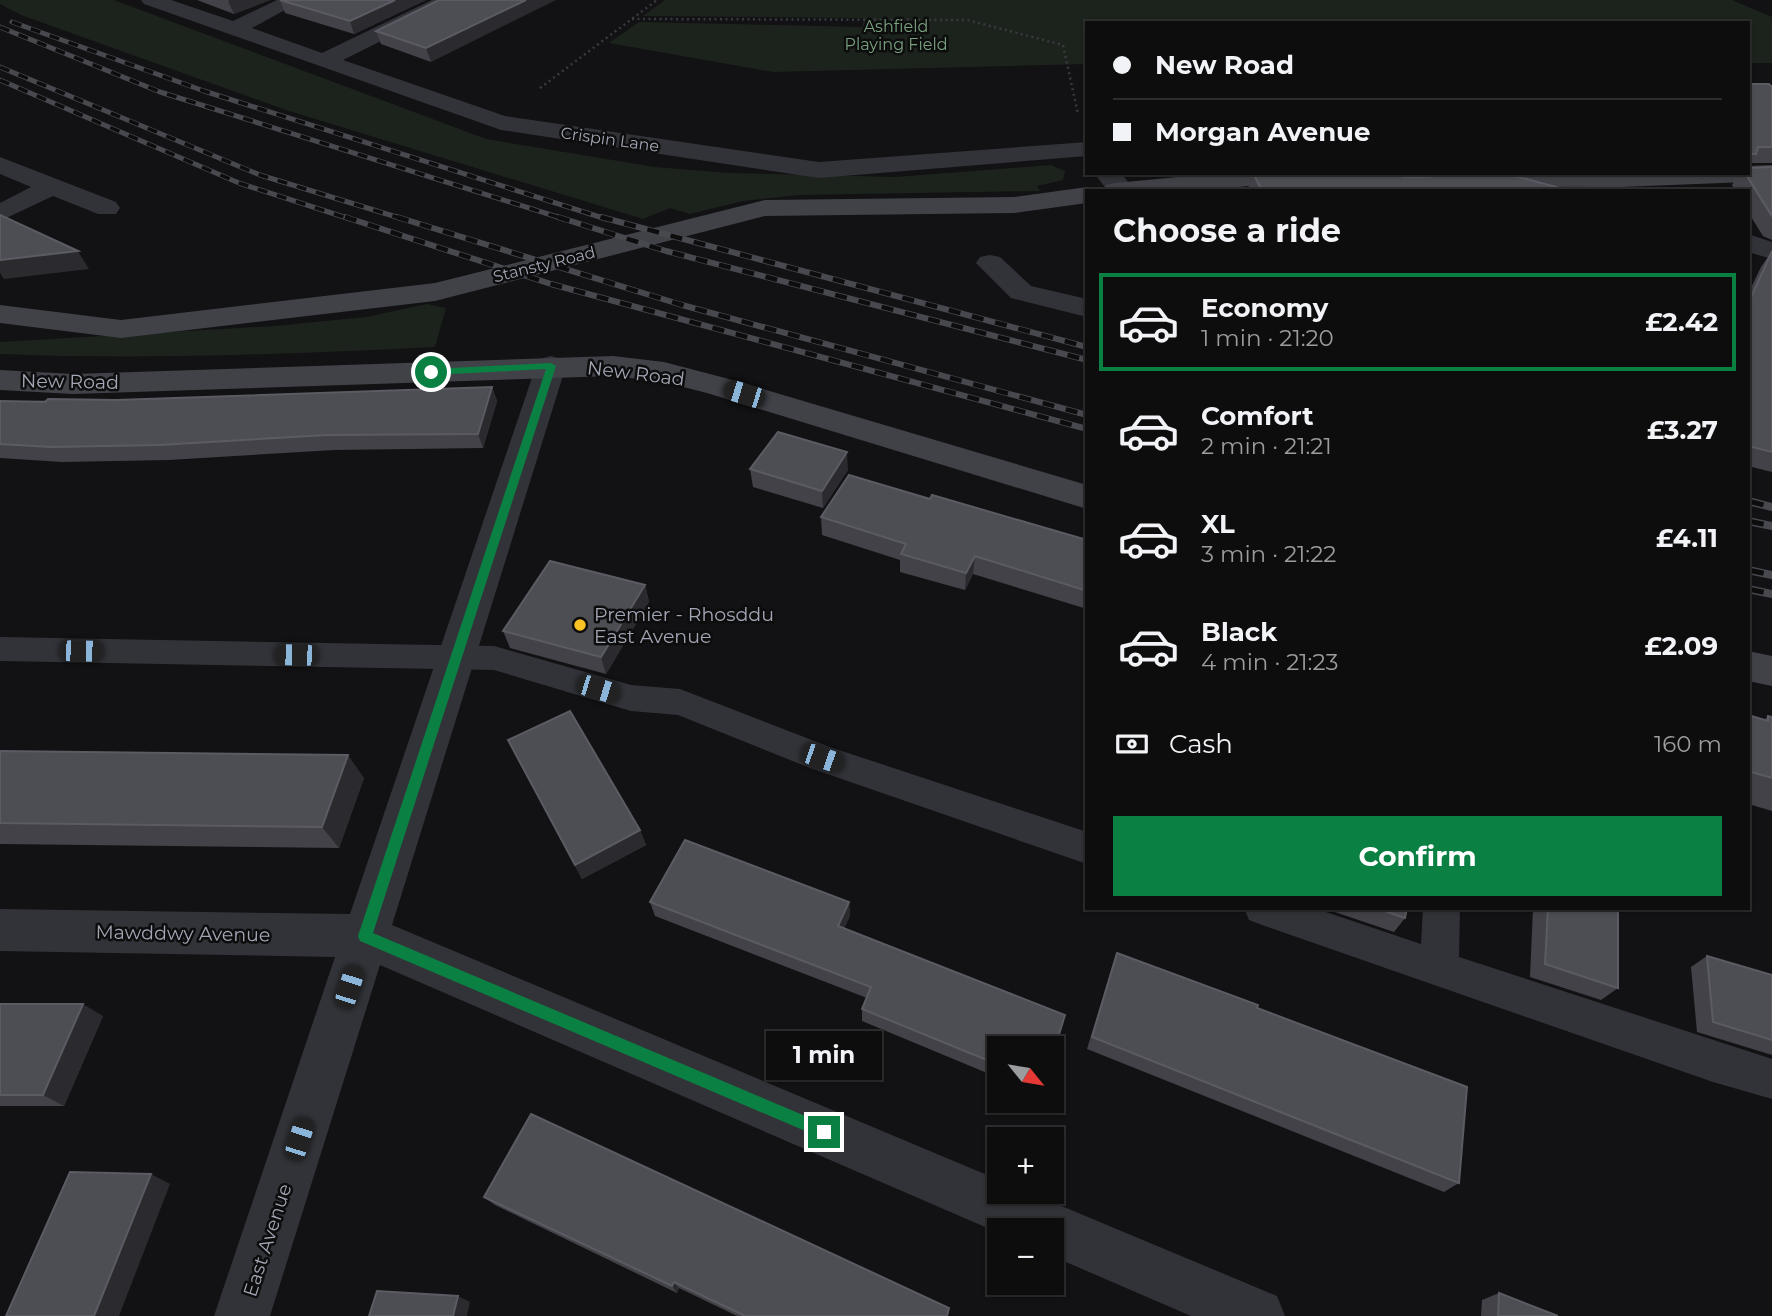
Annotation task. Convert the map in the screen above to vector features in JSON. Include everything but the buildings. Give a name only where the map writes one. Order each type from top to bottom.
[{"type":"main road","points":[[1750,175],[1772,173]]},
{"type":"main road","points":[[1132,189],[1249,178],[1407,184],[1628,185],[1748,175]]},
{"type":"main road","name":"Stansty Road","points":[[0,314],[121,329],[435,292],[765,208],[1014,205],[1085,195]]},
{"type":"main road","name":"New Road","points":[[0,380],[73,384],[613,366],[664,372],[1085,496]]},
{"type":"main road","points":[[1750,666],[1772,671]]},
{"type":"street","name":"Crispin Lane","points":[[151,0],[501,123],[819,170],[1085,149]]},
{"type":"street","points":[[232,30],[293,0]]},
{"type":"street","points":[[323,61],[448,0]]},
{"type":"street","points":[[0,165],[107,208]]},
{"type":"street","points":[[1109,175],[1120,189]]},
{"type":"street","points":[[0,213],[52,186]]},
{"type":"street","points":[[1750,243],[1772,251]]},
{"type":"street","points":[[990,263],[1021,292],[1085,308]]},
{"type":"street","name":"East Avenue","points":[[242,1316],[551,366]]},
{"type":"street","name":"Mawddwy Avenue","points":[[0,930],[365,936]]},
{"type":"street","points":[[365,936],[1257,1316]]},
{"type":"lane","points":[[0,649],[494,658],[620,695],[680,702],[822,758],[1085,847]]},
{"type":"lane","points":[[1268,910],[1713,1062],[1772,1079]]},
{"type":"lane","points":[[1438,968],[1442,910]]},
{"type":"path","points":[[501,123],[528,97],[657,0]]},
{"type":"path","points":[[632,19],[967,20],[1063,45],[1085,144]]},
{"type":"green space","points":[[0,0],[114,0],[486,139],[655,167],[728,173],[896,177],[1051,165],[1065,171],[1063,180],[1037,186],[1040,191],[798,195],[743,201],[690,214],[670,208],[643,219],[289,111],[21,15],[0,4]]},
{"type":"green space","name":"Ashfield Playing Field","points":[[665,0],[1732,0],[1772,17],[1772,63],[1750,63],[1750,21],[1085,21],[1085,64],[773,72],[609,43],[639,22],[862,27],[864,18],[643,16]]},
{"type":"green space","points":[[427,304],[446,308],[435,347],[163,356],[0,354],[0,342],[275,326],[366,317]]},
{"type":"railway","points":[[12,22],[204,91],[606,219]]},
{"type":"railway","points":[[0,27],[160,92],[564,219]]},
{"type":"railway","points":[[0,67],[260,175],[403,219]]},
{"type":"railway","points":[[0,80],[239,183],[350,219]]},
{"type":"railway","points":[[345,217],[551,284],[1085,428]]},
{"type":"railway","points":[[397,217],[682,305],[1085,414]]},
{"type":"railway","points":[[558,217],[666,251],[1085,359]]},
{"type":"railway","points":[[601,217],[1085,346]]},
{"type":"railway","points":[[1750,502],[1772,507]]},
{"type":"railway","points":[[1750,521],[1772,526]]},
{"type":"railway","points":[[1750,570],[1772,575]]},
{"type":"railway","points":[[1750,589],[1772,594]]},
{"type":"place","name":"Premier - Rhosddu East Avenue","points":[[580,625]]},
{"type":"route","points":[[431,372],[551,366],[458,658],[365,936],[824,1132]]}]
